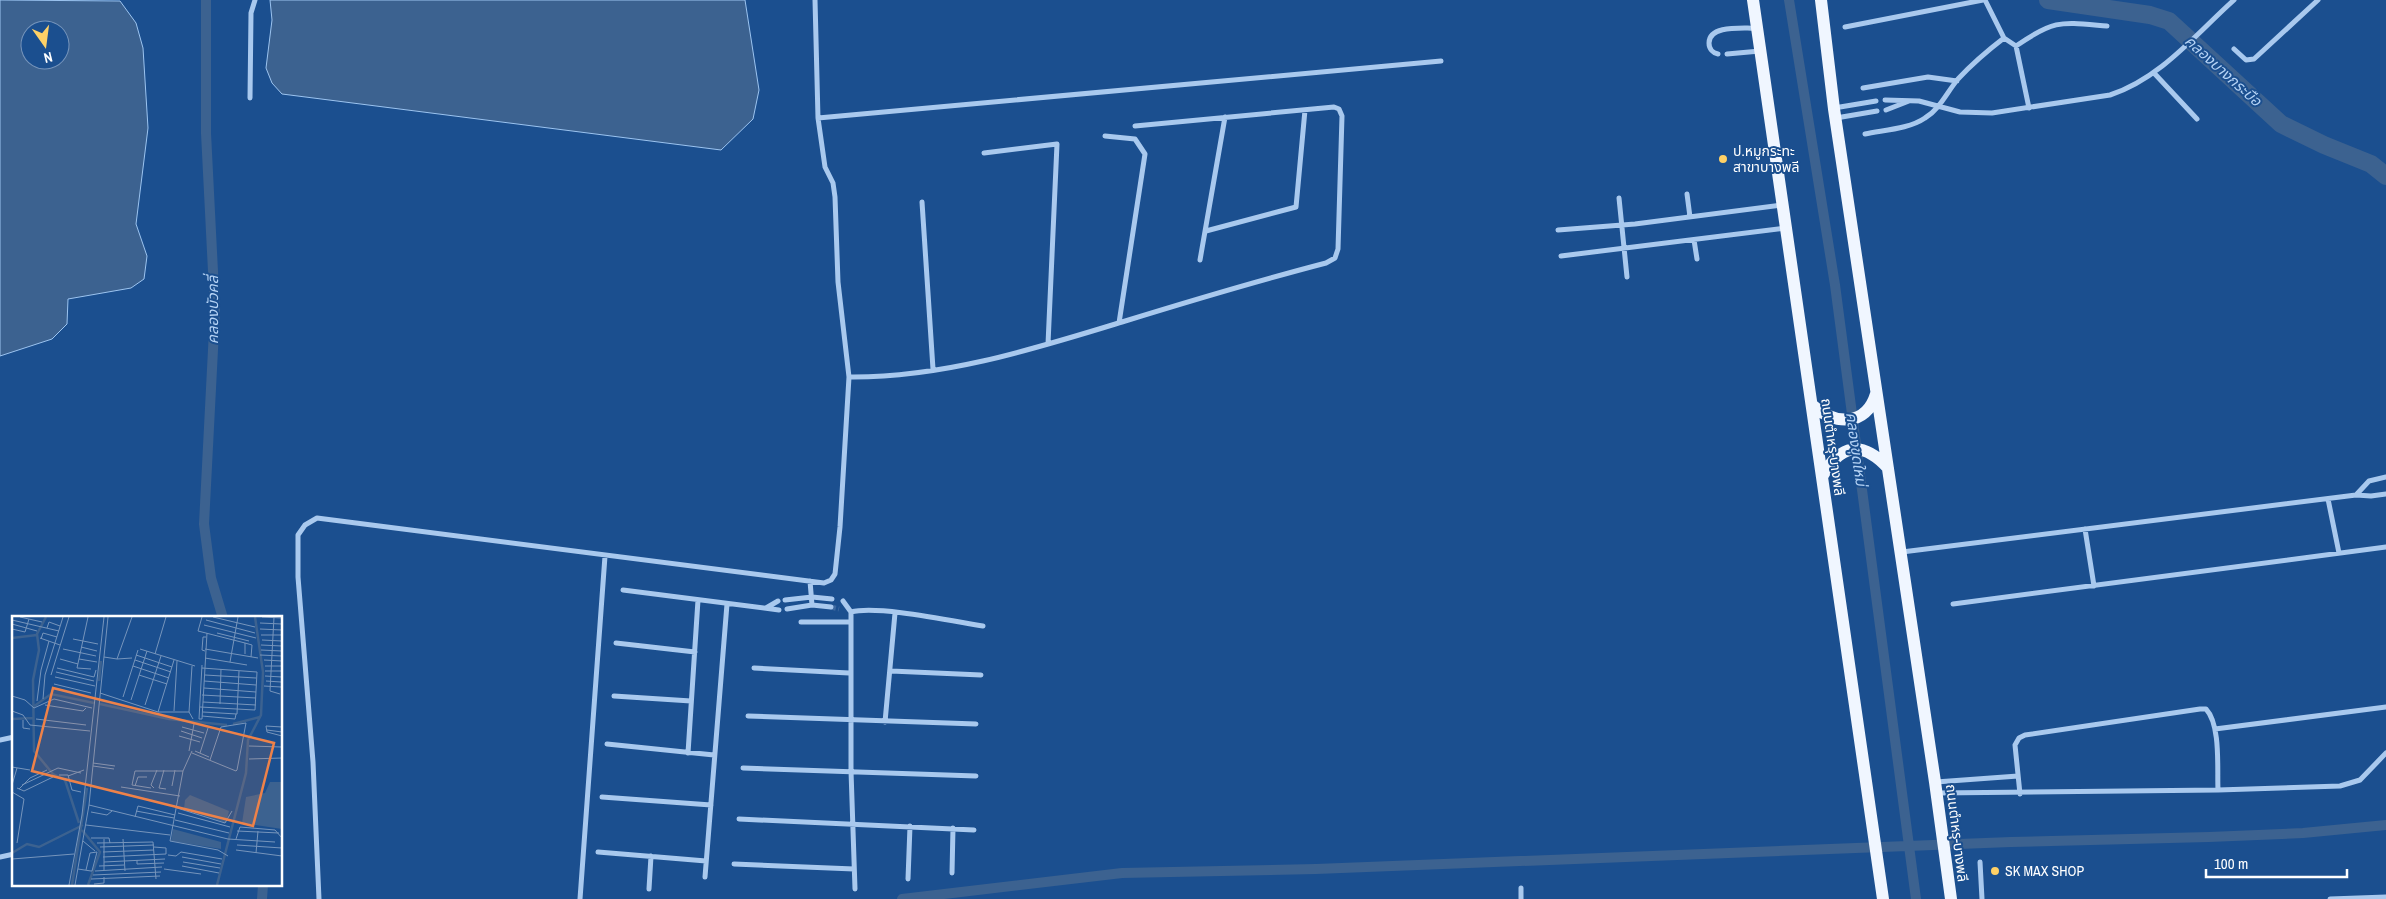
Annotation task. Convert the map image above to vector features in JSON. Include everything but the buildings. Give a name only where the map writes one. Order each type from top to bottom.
[{"type":"main road","name":"ถนนตำหรุ-บางพลี","points":[[1753,0],[1883,899]]},
{"type":"main road","name":"ถนนตำหรุ-บางพลี","points":[[1821,0],[1835,113],[1936,787],[1950,899]]},
{"type":"main road","points":[[1812,405],[1822,414],[1834,420],[1852,419],[1865,414],[1873,405],[1877,392]]},
{"type":"main road","points":[[1822,477],[1829,464],[1840,454],[1849,451],[1865,449],[1878,457],[1888,468]]},
{"type":"street","points":[[250,98],[251,13],[255,0]]},
{"type":"street","points":[[319,899],[313,762],[298,577],[298,535],[305,525],[317,518],[824,583],[831,580],[835,574],[840,527],[848,377],[838,282],[835,197],[833,183],[823,157],[818,118],[815,0]]},
{"type":"street","points":[[1845,27],[1984,0],[2004,38],[2016,46],[2029,108]]},
{"type":"street","points":[[1885,100],[1919,101],[1960,112],[1992,113],[2110,95],[2128,89],[2154,73],[2234,0]]},
{"type":"street","points":[[2234,49],[2246,60],[2254,59],[2318,0]]},
{"type":"street","points":[[2016,46],[2037,31],[2055,24],[2107,26]]},
{"type":"street","points":[[1718,54],[1713,53],[1708,46],[1709,40],[1714,33],[1721,30],[1757,28]]},
{"type":"street","points":[[1865,134],[1912,124],[1926,118],[1939,105],[1956,81],[1977,59],[2004,38]]},
{"type":"street","points":[[1727,54],[1760,50]]},
{"type":"street","points":[[818,118],[1441,61]]},
{"type":"street","points":[[2154,73],[2197,119]]},
{"type":"street","points":[[1863,88],[1928,77],[1956,81]]},
{"type":"street","points":[[1835,113],[1876,101]]},
{"type":"street","points":[[1886,110],[1909,101]]},
{"type":"street","points":[[848,377],[902,374],[977,363],[1048,344],[1254,282],[1326,263],[1335,258],[1338,249],[1341,112],[1334,107],[1135,126]]},
{"type":"street","points":[[1206,232],[1296,207],[1304,110]]},
{"type":"street","points":[[1835,113],[1877,111]]},
{"type":"street","points":[[1200,260],[1225,117]]},
{"type":"street","points":[[1105,136],[1135,139],[1145,154],[1119,323]]},
{"type":"street","points":[[984,153],[1057,144],[1048,344]]},
{"type":"street","points":[[1687,194],[1690,217]]},
{"type":"street","points":[[1619,198],[1627,277]]},
{"type":"street","points":[[922,202],[933,369]]},
{"type":"street","points":[[1558,230],[1622,225],[1783,205]]},
{"type":"street","points":[[1561,256],[1786,228]]},
{"type":"street","points":[[1694,240],[1697,260]]},
{"type":"street","points":[[2356,494],[2369,480],[2386,477]]},
{"type":"street","points":[[1901,552],[2356,494],[2371,496],[2386,494]]},
{"type":"street","points":[[2328,499],[2339,553]]},
{"type":"street","points":[[2085,529],[2094,586]]},
{"type":"street","points":[[1953,604],[2386,547]]},
{"type":"street","points":[[580,899],[605,556]]},
{"type":"street","points":[[810,581],[812,605]]},
{"type":"street","points":[[623,590],[779,610]]},
{"type":"street","points":[[785,600],[812,597],[832,599]]},
{"type":"street","points":[[688,752],[698,600]]},
{"type":"street","points":[[766,608],[778,601]]},
{"type":"street","points":[[843,601],[851,612],[849,673],[854,890]]},
{"type":"street","points":[[705,877],[727,604]]},
{"type":"street","points":[[787,609],[812,605],[831,608]]},
{"type":"street","points":[[839,609],[846,607]]},
{"type":"street","points":[[851,612],[862,610],[895,613],[983,626]]},
{"type":"street","points":[[885,722],[895,613]]},
{"type":"street","points":[[801,622],[851,622]]},
{"type":"street","points":[[616,643],[694,652]]},
{"type":"street","points":[[754,668],[849,673]]},
{"type":"street","points":[[891,671],[981,675]]},
{"type":"street","points":[[614,696],[691,700]]},
{"type":"street","points":[[2215,729],[2386,706]]},
{"type":"street","points":[[2020,794],[2015,745],[2019,738],[2025,735],[2200,709],[2206,710],[2212,715],[2215,729],[2218,790]]},
{"type":"street","points":[[748,716],[976,724]]},
{"type":"street","points":[[607,744],[714,755]]},
{"type":"street","points":[[1936,787],[2020,794],[2340,786],[2360,780],[2386,753]]},
{"type":"street","points":[[743,768],[851,770],[976,776]]},
{"type":"street","points":[[1936,787],[2018,776]]},
{"type":"street","points":[[602,797],[711,805]]},
{"type":"street","points":[[739,819],[974,830]]},
{"type":"street","points":[[908,879],[910,826]]},
{"type":"street","points":[[952,873],[953,828]]},
{"type":"street","points":[[598,852],[706,861]]},
{"type":"street","points":[[649,889],[651,856]]},
{"type":"street","points":[[1980,862],[1982,899]]},
{"type":"street","points":[[734,864],[854,869]]},
{"type":"street","points":[[1521,888],[1521,899]]},
{"type":"street","points":[[2330,899],[2386,897]]},
{"type":"water","points":[[0,0],[120,1],[136,23],[143,48],[148,128],[136,224],[147,256],[144,279],[131,288],[68,299],[67,324],[52,339],[0,356]]},
{"type":"water","points":[[270,0],[745,0],[759,90],[753,119],[721,150],[282,94],[272,83],[266,68],[272,20]]},
{"type":"waterway","name":"คลองบัวคลี่","points":[[206,0],[206,133],[215,311],[204,524],[211,578],[222,616]]},
{"type":"waterway","name":"คลองขุดใหม่","points":[[1789,0],[1835,285],[1916,899]]},
{"type":"waterway","name":"คลองบางกระบือ","points":[[2048,0],[2150,15],[2169,21],[2281,124],[2324,145],[2371,164],[2386,176]]},
{"type":"waterway","points":[[902,899],[1122,873],[1316,869],[2011,842],[2209,837],[2303,833],[2386,825]]},
{"type":"waterway","name":"คลองบัวคลี่","points":[[262,899],[263,886]]},
{"type":"tunnel","points":[[831,607],[839,609]]},
{"type":"place","name":"ป.หมูกระทะ สาขาบางพลี","points":[[1723,159]]},
{"type":"place","name":"SK MAX SHOP","points":[[1995,871]]}]
